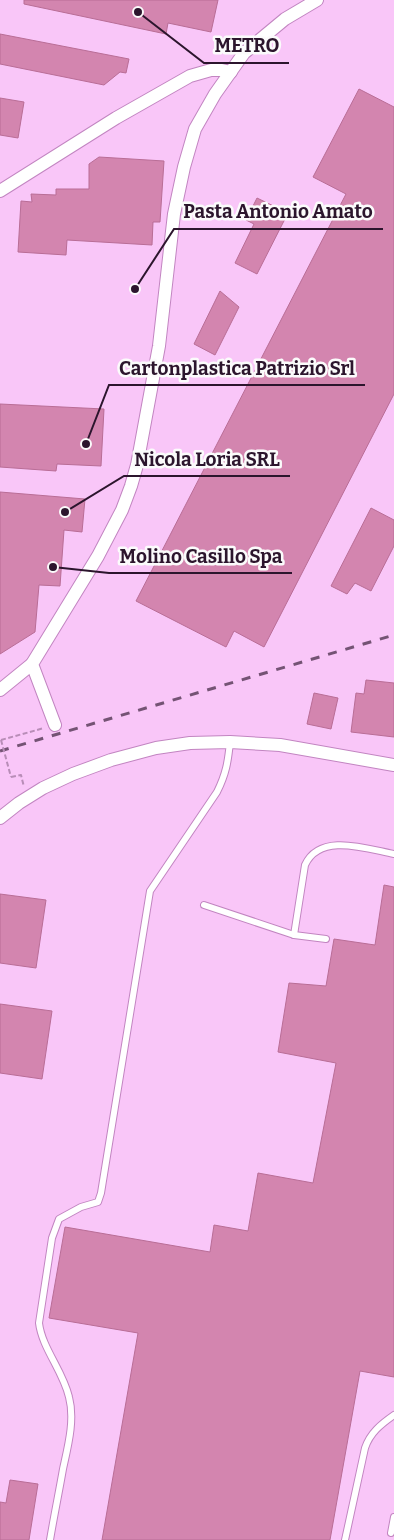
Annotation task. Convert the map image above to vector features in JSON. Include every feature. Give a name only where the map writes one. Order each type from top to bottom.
[{"type":"street","points":[[0,690],[32,664],[98,556],[122,510],[131,486],[137,465],[159,346],[174,214],[184,167],[195,129],[215,94],[244,53],[285,19],[317,0]]},
{"type":"street","points":[[0,191],[116,118],[190,76],[211,70],[231,72]]},
{"type":"street","points":[[32,664],[55,725]]},
{"type":"street","points":[[0,818],[43,788],[73,774],[111,760],[156,748],[190,743],[230,742],[280,745],[394,765]]},
{"type":"lane","points":[[50,1540],[70,1434],[71,1414],[70,1398],[65,1383],[45,1343],[39,1323],[52,1238],[59,1219],[81,1207],[98,1202],[150,891],[217,792],[228,766],[230,742]]},
{"type":"lane","points":[[294,935],[305,865],[311,855],[324,847],[338,844],[394,854]]},
{"type":"lane","points":[[204,905],[294,935],[326,938]]},
{"type":"lane","points":[[346,1540],[368,1438],[382,1423],[394,1415]]},
{"type":"lane","points":[[390,1533],[394,1517]]},
{"type":"path","points":[[22,782],[21,775],[11,777],[1,740],[55,725]]},
{"type":"building","points":[[24,0],[218,0],[211,32],[168,23],[166,34],[24,4]]},
{"type":"building","points":[[0,34],[129,59],[126,73],[120,72],[104,85],[0,64]]},
{"type":"building","points":[[359,89],[394,107],[394,394],[264,647],[234,631],[226,647],[136,601],[346,194],[313,177]]},
{"type":"building","points":[[0,98],[24,102],[18,138],[0,135]]},
{"type":"building","points":[[99,157],[164,161],[160,222],[153,222],[152,245],[67,240],[66,255],[18,252],[21,201],[32,202],[31,194],[56,195],[56,189],[89,189],[89,164]]},
{"type":"building","points":[[257,198],[288,213],[257,274],[235,263],[254,224],[246,220]]},
{"type":"building","points":[[220,291],[239,307],[215,355],[194,344]]},
{"type":"building","points":[[0,404],[104,409],[101,466],[57,464],[56,471],[0,467]]},
{"type":"building","points":[[0,492],[85,499],[82,532],[64,530],[60,586],[39,585],[35,632],[0,654]]},
{"type":"building","points":[[371,508],[394,520],[394,546],[371,591],[355,583],[347,594],[331,586]]},
{"type":"building","points":[[366,680],[394,683],[394,737],[351,732],[356,693],[364,694]]},
{"type":"building","points":[[314,693],[338,698],[331,729],[307,724]]},
{"type":"building","points":[[384,885],[394,887],[394,1377],[360,1371],[330,1540],[102,1540],[138,1333],[49,1318],[65,1227],[210,1252],[214,1225],[248,1231],[258,1173],[313,1183],[336,1063],[278,1052],[289,983],[326,986],[334,939],[375,945]]},
{"type":"building","points":[[0,894],[46,900],[36,968],[0,963]]},
{"type":"building","points":[[0,1004],[52,1011],[42,1079],[0,1073]]},
{"type":"building","points":[[10,1480],[38,1484],[29,1540],[0,1540],[0,1502],[6,1503]]},
{"type":"railway","points":[[0,751],[394,635]]},
{"type":"place","name":"METRO","points":[[138,12]]},
{"type":"place","name":"Pasta Antonio Amato","points":[[135,289]]},
{"type":"place","name":"Cartonplastica Patrizio Srl","points":[[86,444]]},
{"type":"place","name":"Nicola Loria SRL","points":[[65,512]]},
{"type":"place","name":"Molino Casillo Spa","points":[[53,567]]}]
